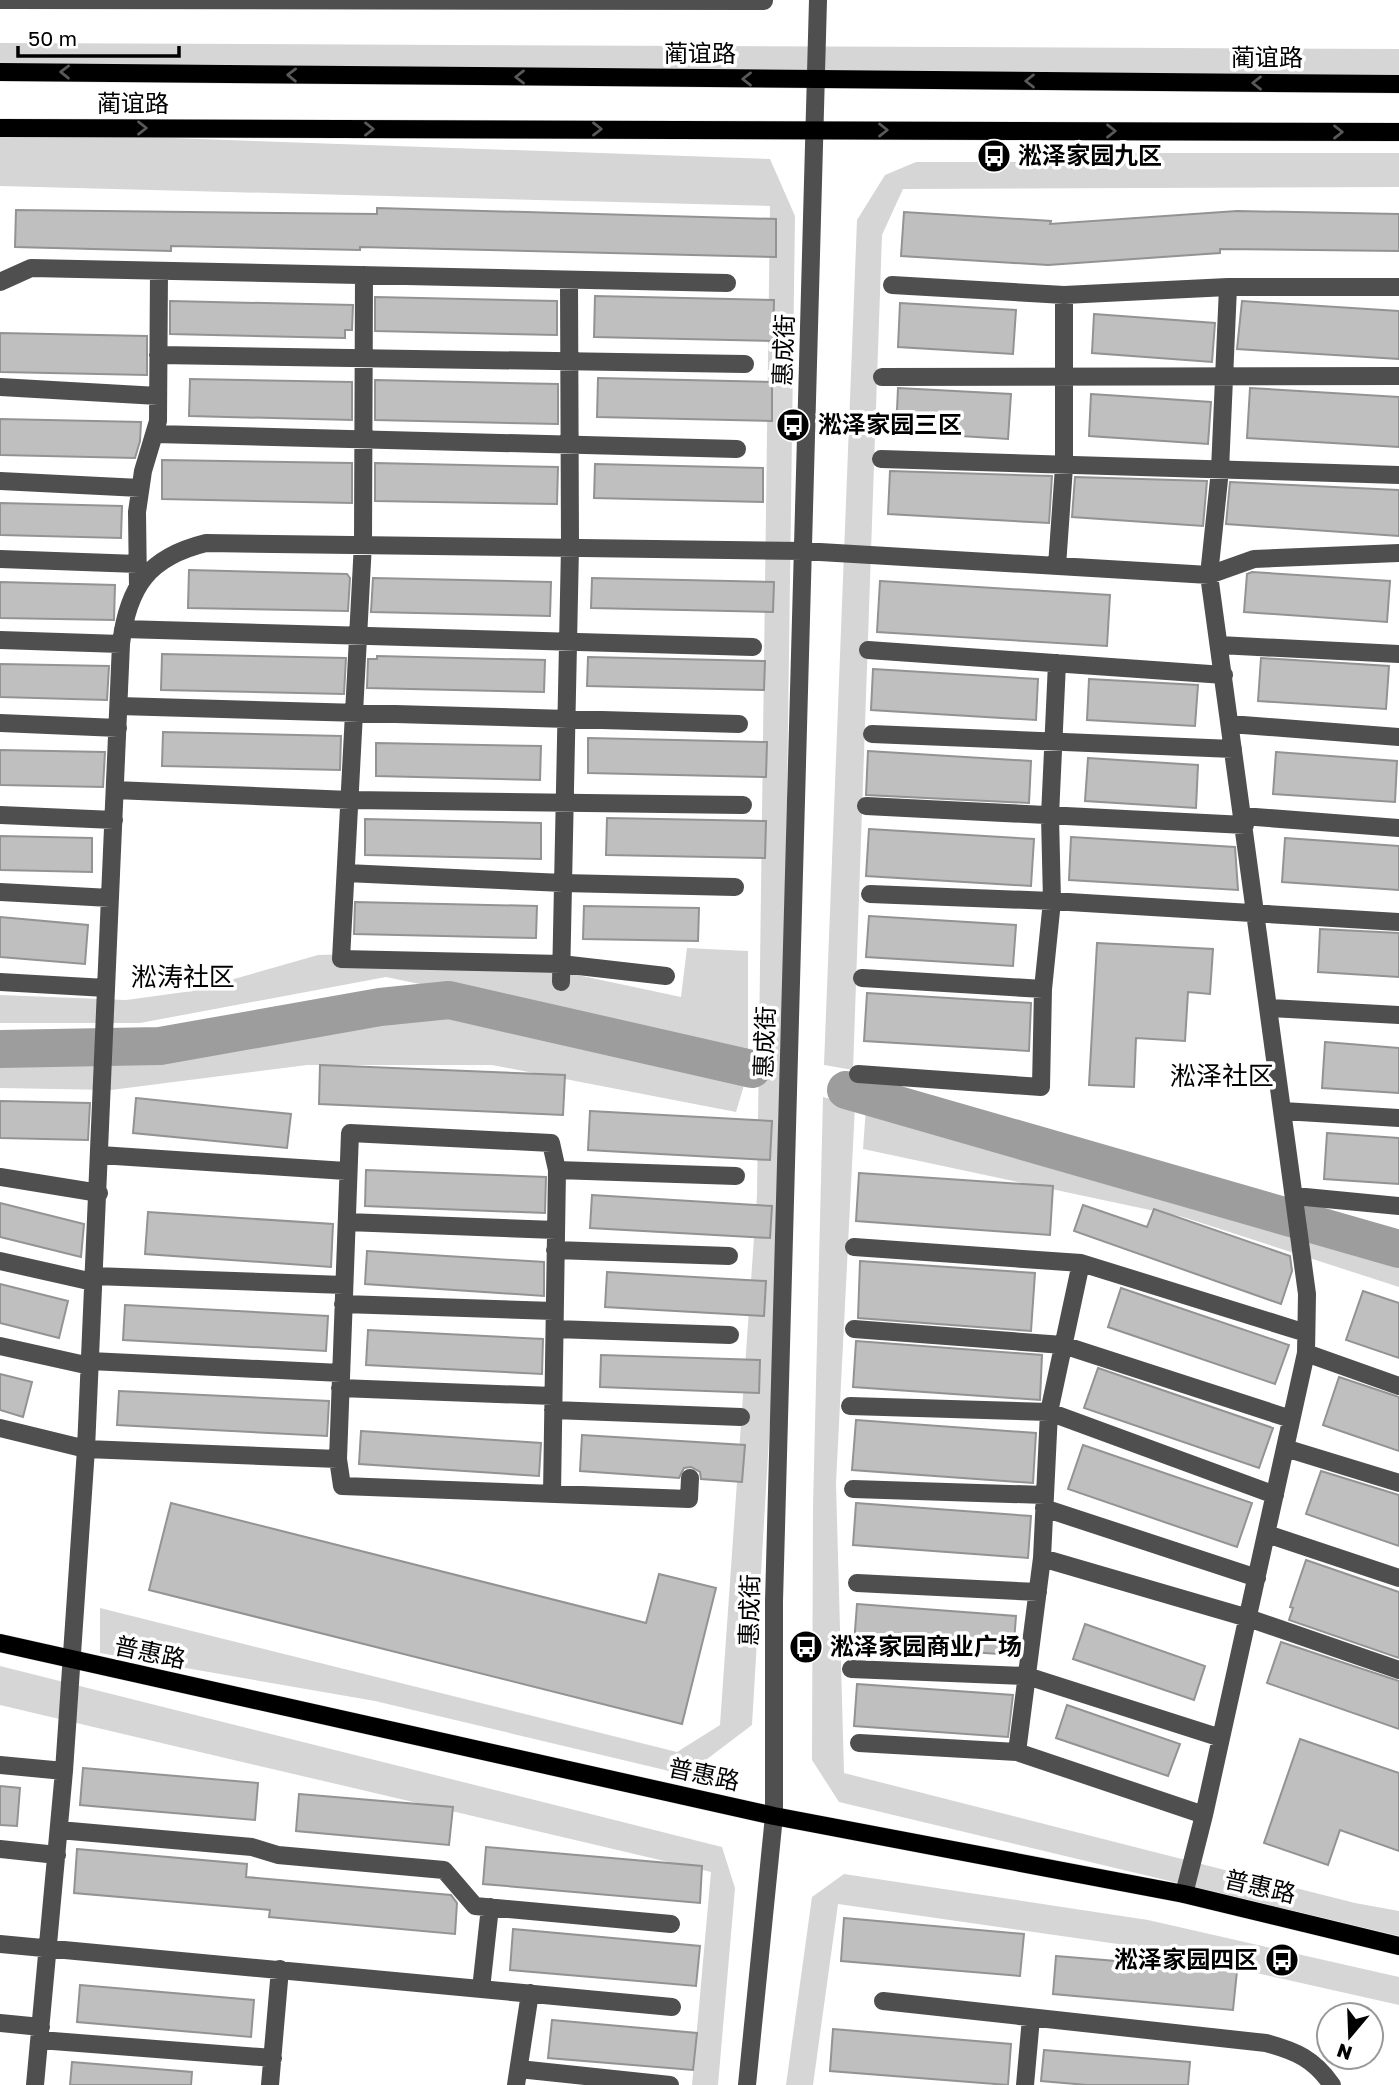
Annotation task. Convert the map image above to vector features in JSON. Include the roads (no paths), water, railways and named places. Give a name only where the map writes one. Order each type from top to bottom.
[{"type":"main road","name":"蔺谊路","points":[[0,72],[1399,84]]},
{"type":"main road","name":"蔺谊路","points":[[0,128],[1399,132]]},
{"type":"main road","name":"普惠路","points":[[0,1643],[774,1816],[1184,1894],[1399,1946]]},
{"type":"street","points":[[0,0],[764,1]]},
{"type":"street","name":"惠成街","points":[[747,2085],[774,1816],[774,1601],[818,0]]},
{"type":"street","points":[[0,267],[727,283]]},
{"type":"street","points":[[0,282],[30,268]]},
{"type":"street","points":[[138,587],[141,488],[155,434],[158,396],[159,271]]},
{"type":"street","points":[[364,275],[363,543],[341,959],[561,973],[666,976]]},
{"type":"street","points":[[561,973],[570,547],[569,279]]},
{"type":"street","points":[[892,285],[1064,295],[1228,287],[1399,287]]},
{"type":"street","points":[[1184,1894],[1204,1815],[1306,1353],[1307,1294],[1295,1196],[1209,575],[1220,470],[1228,287]]},
{"type":"street","points":[[1057,566],[1064,467],[1064,295]]},
{"type":"street","points":[[158,355],[746,363]]},
{"type":"street","points":[[882,377],[1399,376]]},
{"type":"street","points":[[0,387],[158,396]]},
{"type":"street","points":[[155,434],[569,447],[737,449]]},
{"type":"street","points":[[881,459],[1064,467],[1399,475]]},
{"type":"street","points":[[0,481],[141,488]]},
{"type":"street","points":[[36,2085],[64,1771],[86,1448],[122,636],[138,587],[156,562],[206,542],[363,543],[803,551],[1209,575],[1254,559],[1396,554]]},
{"type":"street","points":[[0,559],[138,564]]},
{"type":"street","points":[[0,640],[122,636],[358,636],[753,647]]},
{"type":"street","points":[[1219,645],[1399,654]]},
{"type":"street","points":[[868,650],[1224,675]]},
{"type":"street","points":[[858,1074],[1041,1087],[1043,989],[1052,901],[1049,816],[1057,663]]},
{"type":"street","points":[[119,706],[738,724]]},
{"type":"street","points":[[0,723],[118,728]]},
{"type":"street","points":[[1230,724],[1399,737]]},
{"type":"street","points":[[872,734],[1233,749]]},
{"type":"street","points":[[115,790],[350,800],[743,806]]},
{"type":"street","points":[[866,806],[1049,816],[1399,828]]},
{"type":"street","points":[[0,815],[114,820]]},
{"type":"street","points":[[346,873],[563,883],[736,887]]},
{"type":"street","points":[[0,892],[110,898]]},
{"type":"street","points":[[870,894],[1052,901],[1399,922]]},
{"type":"street","points":[[862,978],[1043,989]]},
{"type":"street","points":[[0,982],[106,988]]},
{"type":"street","points":[[1270,1008],[1399,1015]]},
{"type":"street","points":[[1283,1111],[1399,1118]]},
{"type":"street","points":[[552,1494],[556,1170],[551,1143],[350,1133],[346,1171],[347,1222],[338,1459],[342,1486],[552,1494],[689,1499],[690,1478]]},
{"type":"street","points":[[100,1156],[346,1171]]},
{"type":"street","points":[[556,1170],[736,1176]]},
{"type":"street","points":[[0,1177],[99,1193]]},
{"type":"street","points":[[1295,1196],[1399,1206]]},
{"type":"street","points":[[347,1222],[556,1230]]},
{"type":"street","points":[[853,1247],[1081,1263],[1306,1333]]},
{"type":"street","points":[[555,1250],[729,1256]]},
{"type":"street","points":[[0,1261],[94,1279],[344,1285]]},
{"type":"street","points":[[1017,1752],[1042,1558],[1049,1412],[1081,1263]]},
{"type":"street","points":[[343,1304],[730,1335]]},
{"type":"street","points":[[853,1329],[1063,1345],[1292,1419]]},
{"type":"street","points":[[0,1346],[90,1364],[341,1381],[553,1403],[741,1417]]},
{"type":"street","points":[[1306,1353],[1399,1386]]},
{"type":"street","points":[[850,1406],[1049,1412],[1275,1495]]},
{"type":"street","points":[[0,1429],[86,1448],[338,1459]]},
{"type":"street","points":[[1285,1448],[1399,1483]]},
{"type":"street","points":[[853,1489],[1045,1502],[1257,1578]]},
{"type":"street","points":[[1266,1534],[1399,1578]]},
{"type":"street","points":[[1042,1558],[1248,1618],[1399,1670]]},
{"type":"street","points":[[858,1583],[1038,1592]]},
{"type":"street","points":[[851,1669],[1027,1676],[1221,1738]]},
{"type":"street","points":[[859,1744],[1017,1752],[1204,1815]]},
{"type":"street","points":[[0,1765],[64,1771]]},
{"type":"street","points":[[59,1830],[252,1847],[278,1855],[444,1870],[475,1906],[671,1924]]},
{"type":"street","points":[[0,1849],[57,1855]]},
{"type":"street","points":[[481,1989],[490,1907]]},
{"type":"street","points":[[0,1944],[672,2007]]},
{"type":"street","points":[[270,2085],[280,1969]]},
{"type":"street","points":[[530,1993],[518,2077],[670,2085]]},
{"type":"street","points":[[883,2001],[1266,2043],[1298,2051],[1317,2064],[1332,2085]]},
{"type":"street","points":[[1025,2085],[1031,2018]]},
{"type":"street","points":[[0,2023],[40,2034],[273,2058]]},
{"type":"waterway","points":[[0,1049],[160,1046],[380,1007],[449,1000],[752,1069]]},
{"type":"waterway","points":[[846,1090],[1399,1249]]},
{"type":"place","name":"淞泽家园九区","points":[[994,156]]},
{"type":"place","name":"淞泽家园三区","points":[[793,425]]},
{"type":"place","name":"淞泽家园商业广场","points":[[806,1647]]},
{"type":"place","name":"淞泽家园四区","points":[[1282,1960]]},
{"type":"district","name":"淞涛社区","points":[[183,977]]},
{"type":"district","name":"淞泽社区","points":[[1222,1076]]}]
